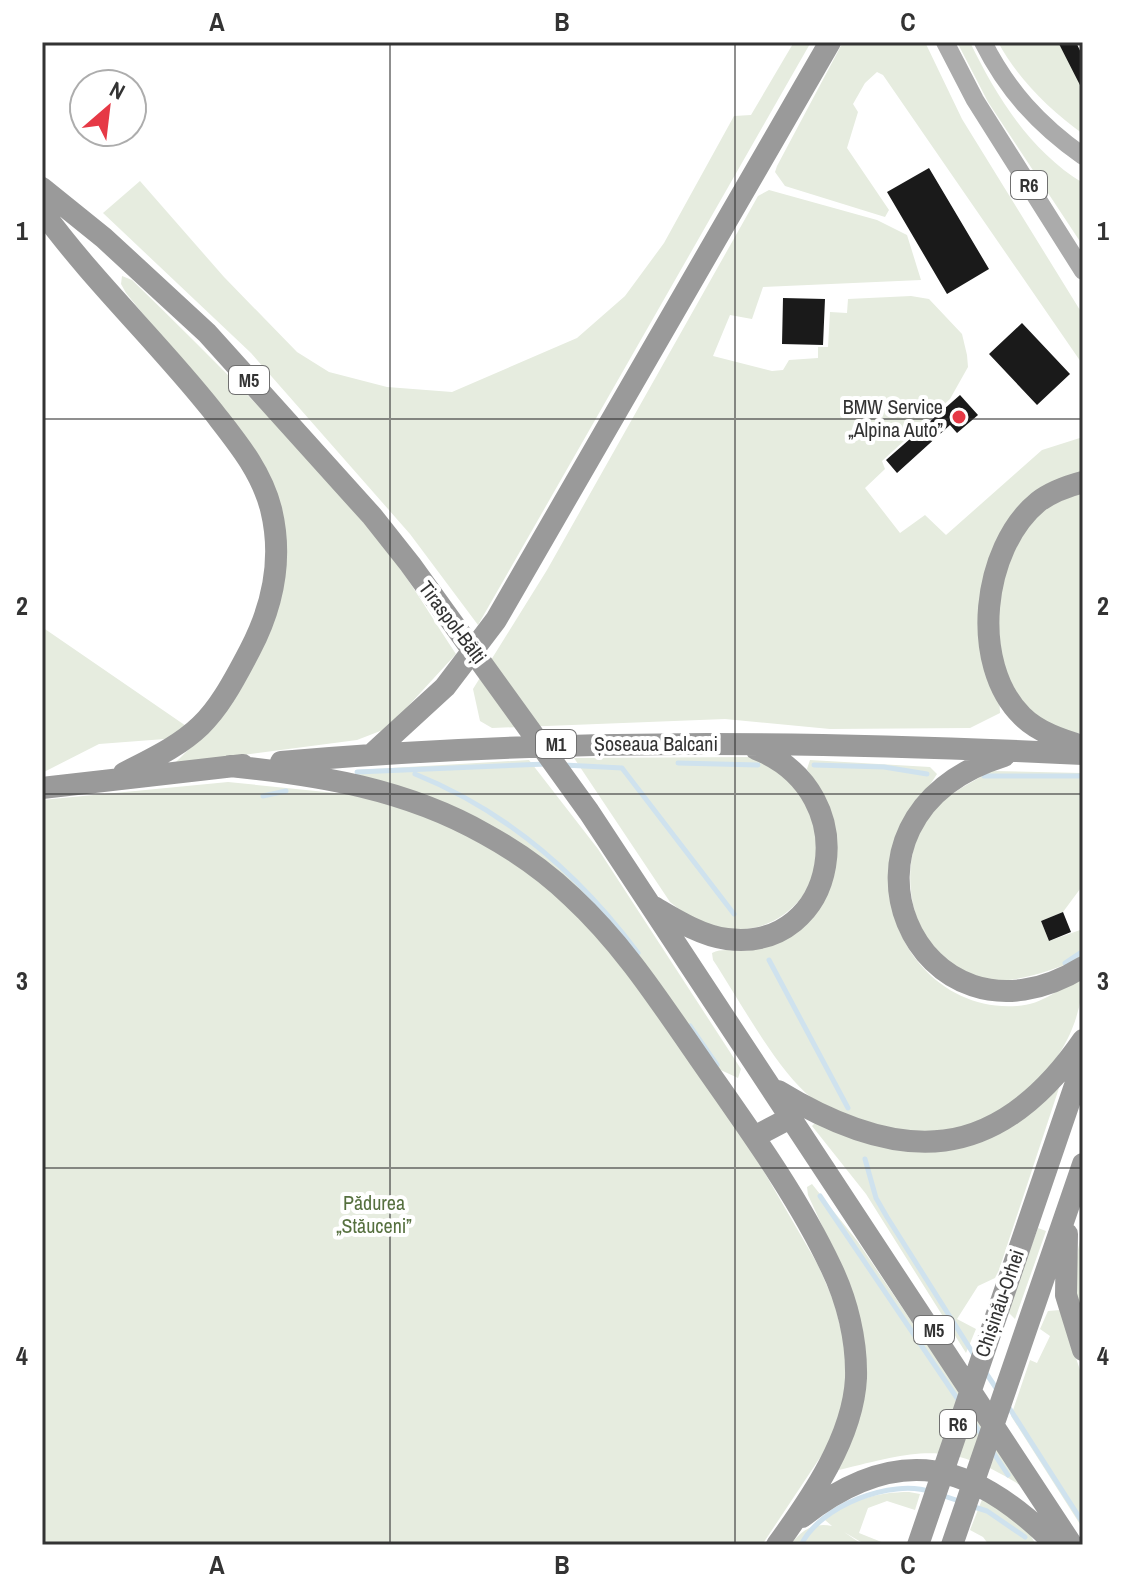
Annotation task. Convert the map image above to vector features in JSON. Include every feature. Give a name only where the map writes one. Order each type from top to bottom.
[{"type":"highway","points":[[372,754],[445,687],[496,620],[830,42]]},
{"type":"highway","name":"Tiraspol-Bălți","points":[[42,188],[116,248],[207,333],[372,516],[589,812],[792,1117]]},
{"type":"highway","points":[[42,211],[63,240],[184,375],[247,455],[261,481],[275,533],[275,581],[269,608],[227,695],[206,723],[182,744],[109,780]]},
{"type":"highway","points":[[1083,482],[1038,502],[1019,524],[997,568],[990,622],[993,656],[1014,707],[1036,727],[1083,746]]},
{"type":"highway","name":"Șoseaua Balcani","points":[[230,766],[570,743],[741,743],[1083,754]]},
{"type":"highway","points":[[650,904],[702,932],[739,940],[780,930],[798,918],[814,896],[825,866],[827,840],[815,797],[787,763],[741,743]]},
{"type":"highway","points":[[1019,751],[980,763],[951,779],[917,814],[902,848],[898,874],[902,912],[917,943],[932,960],[958,980],[975,987],[993,991],[1027,990],[1066,977],[1083,967]]},
{"type":"highway","points":[[230,766],[353,782],[429,807],[484,833],[536,867],[571,896],[631,960],[754,1137],[831,1267],[851,1324],[856,1379],[847,1421],[816,1485],[777,1545]]},
{"type":"highway","name":"M1","points":[[42,788],[230,766]]},
{"type":"highway","points":[[771,1087],[811,1111],[859,1133],[882,1139],[934,1141],[973,1134],[1006,1121],[1049,1084],[1083,1040]]},
{"type":"highway","name":"Chișinău-Orhei","points":[[918,1545],[1083,1062]]},
{"type":"highway","points":[[754,1137],[792,1117]]},
{"type":"highway","name":"M5","points":[[792,1117],[1072,1545]]},
{"type":"highway","name":"Chișinău-Orhei","points":[[952,1545],[1082,1166]]},
{"type":"highway","points":[[1069,1205],[1064,1269],[1066,1295],[1083,1350]]},
{"type":"highway","points":[[791,1525],[816,1506],[863,1479],[933,1471],[960,1475],[992,1490],[1048,1541]]},
{"type":"highway","points":[[1047,1505],[1048,1541]]},
{"type":"main road","name":"R6","points":[[945,42],[975,100],[1083,271]]},
{"type":"main road","points":[[983,42],[1017,98],[1041,124],[1083,156]]},
{"type":"green space","points":[[794,42],[811,42],[478,625],[410,534],[251,353],[103,213],[140,181],[224,277],[297,352],[329,372],[387,387],[452,392],[577,338],[625,296],[664,243],[734,116],[751,115]]},
{"type":"green space","points":[[843,42],[925,42],[962,119],[1083,315],[1083,365],[883,75],[877,72],[865,83],[853,104],[858,112],[847,148],[889,210],[885,217],[785,186],[775,172],[777,166]]},
{"type":"green space","points":[[957,42],[970,42],[1016,121],[1047,155],[1083,183],[1083,246],[988,102]]},
{"type":"green space","points":[[998,42],[1058,42],[1083,88],[1083,134],[1035,92]]},
{"type":"green space","points":[[769,190],[877,220],[907,235],[921,280],[763,287],[752,319],[730,315],[713,356],[772,371],[783,370],[789,360],[818,358],[818,347],[828,347],[830,312],[847,313],[848,299],[911,296],[929,299],[962,334],[968,367],[950,399],[882,461],[885,469],[865,488],[900,533],[925,515],[946,535],[1042,450],[1083,437],[1083,475],[991,559],[1000,713],[970,728],[830,729],[725,719],[492,728],[480,721],[473,689],[547,570],[758,196]]},
{"type":"green space","points":[[122,276],[132,280],[201,348],[338,492],[399,567],[456,654],[388,728],[357,740],[174,764],[218,720],[275,615],[255,452],[126,293],[121,284]]},
{"type":"green space","points":[[1083,492],[1083,733],[1051,727],[1027,710],[1011,685],[1002,655],[998,622],[1001,589],[1009,558],[1022,532],[1049,507]]},
{"type":"green space","points":[[42,627],[189,728],[165,739],[99,744],[42,773]]},
{"type":"green space","points":[[756,757],[786,776],[800,790],[815,824],[818,857],[809,886],[791,909],[766,924],[736,930],[704,923],[670,902],[574,758]]},
{"type":"green space","points":[[529,760],[598,849],[741,1069],[738,1078],[712,1066],[576,888],[356,776],[356,770]]},
{"type":"green space","points":[[810,760],[930,767],[937,774],[895,842],[889,883],[893,911],[902,938],[917,961],[937,981],[960,996],[987,1004],[1017,1006],[1044,999],[1083,974],[1080,1004],[1070,1033],[1056,1059],[1013,1102],[987,1117],[958,1128],[928,1133],[907,1132],[864,1122],[828,1107],[799,1086],[785,1071],[713,960],[712,953],[716,951],[750,950],[767,944],[811,914],[820,791],[807,769]]},
{"type":"green space","points":[[992,771],[1083,773],[1083,885],[1063,912],[1041,921],[1049,941],[1083,929],[1083,958],[1008,980],[982,979],[959,971],[941,958],[927,940],[911,896],[913,849],[927,818],[952,794]]},
{"type":"green space","name":"Pădurea „Stăuceni”","points":[[228,782],[375,797],[473,835],[542,880],[619,957],[756,1158],[818,1265],[834,1302],[845,1346],[849,1381],[831,1441],[762,1545],[42,1545],[42,800]]},
{"type":"green space","points":[[1059,1088],[999,1270],[995,1278],[978,1286],[957,1319],[976,1329],[966,1353],[866,1194],[812,1126],[816,1122],[854,1139],[929,1149]]},
{"type":"green space","points":[[812,1184],[858,1242],[1023,1487],[975,1462],[934,1453],[914,1454],[839,1470],[838,1454],[851,1428],[835,1254],[808,1195],[807,1187]]},
{"type":"green space","points":[[1083,1225],[1083,1327],[1077,1302],[1076,1276]]},
{"type":"green space","points":[[1038,1228],[1046,1231],[1015,1319],[1007,1311]]},
{"type":"green space","points":[[1060,1310],[1083,1379],[1083,1529],[1011,1416],[1030,1360],[1037,1363],[1050,1336],[1040,1329],[1048,1311]]},
{"type":"green space","points":[[909,1492],[920,1494],[915,1510],[887,1501],[868,1508],[859,1533],[889,1545],[866,1545],[844,1532],[863,1545],[790,1545],[808,1529],[819,1525],[832,1526],[825,1520],[854,1502]]},
{"type":"green space","points":[[983,1497],[1030,1534],[1036,1545],[989,1545],[983,1537],[970,1530]]},
{"type":"building","points":[[1058,42],[1076,42],[1083,57],[1083,91]]},
{"type":"building","points":[[929,168],[989,269],[947,294],[887,192]]},
{"type":"building","points":[[783,298],[825,299],[823,345],[782,344]]},
{"type":"building","points":[[1022,323],[1070,374],[1037,405],[989,354]]},
{"type":"building","points":[[960,395],[978,415],[957,433],[950,425],[897,473],[886,460]]},
{"type":"building","points":[[1063,912],[1071,932],[1049,941],[1041,921]]},
{"type":"waterway","points":[[678,763],[758,765]]},
{"type":"waterway","points":[[357,772],[546,764]]},
{"type":"waterway","points":[[564,765],[622,768],[734,914]]},
{"type":"waterway","points":[[814,765],[884,767],[927,774]]},
{"type":"waterway","points":[[415,774],[480,806],[539,848],[591,897],[638,953]]},
{"type":"waterway","points":[[984,776],[1083,776]]},
{"type":"waterway","points":[[263,796],[286,791]]},
{"type":"waterway","points":[[1065,963],[1080,953]]},
{"type":"waterway","points":[[769,960],[848,1108]]},
{"type":"waterway","points":[[690,1026],[717,1065]]},
{"type":"waterway","points":[[865,1159],[876,1198],[976,1358]]},
{"type":"waterway","points":[[820,1196],[959,1401]]},
{"type":"waterway","points":[[986,1373],[998,1391]]},
{"type":"waterway","points":[[1008,1406],[1083,1523]]},
{"type":"waterway","points":[[969,1416],[983,1437]]},
{"type":"waterway","points":[[991,1449],[1008,1475]]},
{"type":"waterway","points":[[801,1545],[824,1518],[858,1499],[897,1489],[932,1492]]},
{"type":"waterway","points":[[941,1495],[962,1502]]},
{"type":"waterway","points":[[971,1506],[987,1511],[1025,1537]]},
{"type":"place","name":"BMW Service „Alpina Auto”","points":[[959,417]]}]
